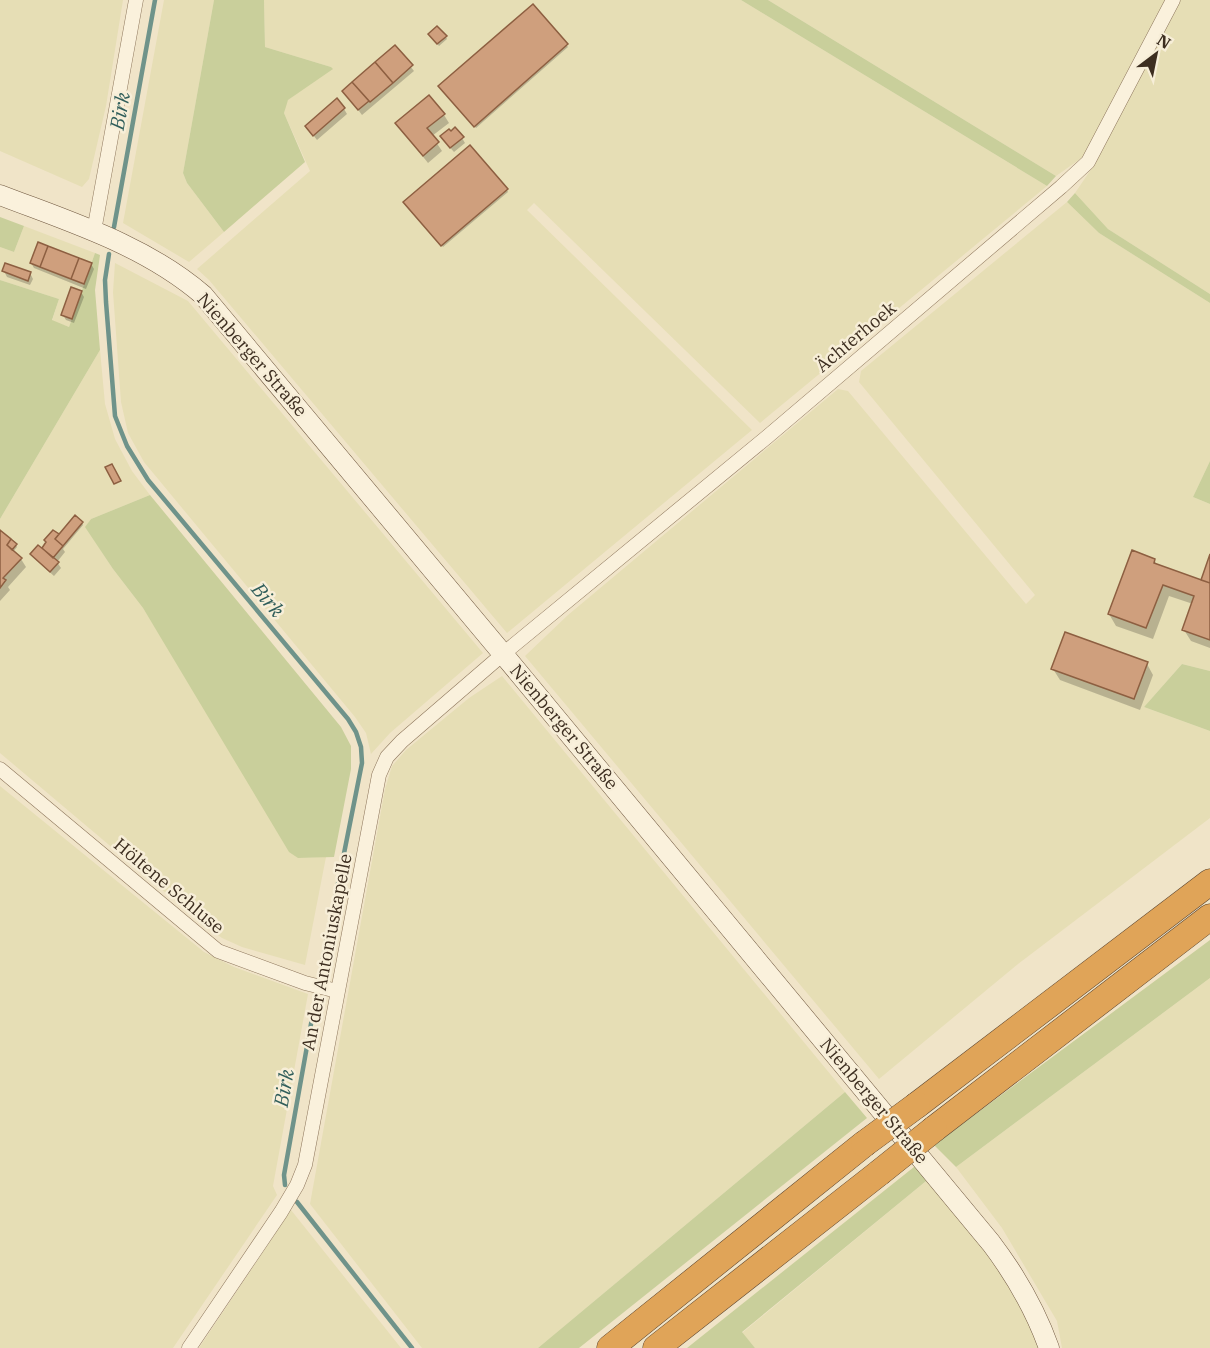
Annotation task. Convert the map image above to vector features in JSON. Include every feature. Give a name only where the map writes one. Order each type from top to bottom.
[{"type":"highway","points":[[610,1348],[864,1144],[1210,882]]},
{"type":"highway","points":[[656,1348],[934,1129],[1210,917]]},
{"type":"street","points":[[94,231],[136,0]]},
{"type":"street","name":"Ächterhoek","points":[[504,654],[767,437],[1088,162],[1173,0]]},
{"type":"street","name":"Nienberger Straße","points":[[0,195],[94,231],[150,258],[182,278],[203,295],[992,1243],[1022,1288],[1038,1318],[1049,1348]]},
{"type":"street","name":"An der Antoniuskapelle","points":[[189,1348],[297,1185],[308,1149],[333,990],[379,775],[387,757],[402,741],[504,654]]},
{"type":"street","name":"Höltene Schluse","points":[[0,769],[218,951],[304,983],[333,990]]},
{"type":"shaded area","points":[[0,0],[123,0],[106,106],[89,179],[82,187],[0,151]]},
{"type":"shaded area","points":[[164,0],[214,0],[183,173],[187,183],[224,232],[189,262],[123,223]]},
{"type":"shaded area","points":[[264,0],[741,0],[1047,186],[760,423],[534,203],[527,210],[752,430],[507,633],[209,280],[197,269],[310,171],[284,113],[285,105],[288,100],[331,67],[265,47]]},
{"type":"shaded area","points":[[768,0],[1165,0],[1083,157],[1056,176]]},
{"type":"shaded area","points":[[1180,0],[1210,0],[1210,294],[1108,229],[1075,193],[1094,165]]},
{"type":"shaded area","points":[[1067,202],[1099,233],[1210,303],[1210,461],[1193,497],[1210,504],[1210,671],[1182,664],[1144,707],[1210,731],[1210,818],[1018,964],[879,1079],[525,656],[568,615],[838,389],[848,391],[1026,604],[1035,595],[859,382],[861,371]]},
{"type":"shaded area","points":[[24,226],[95,253],[69,327],[52,321],[59,299],[0,280],[0,247],[14,252]]},
{"type":"shaded area","points":[[115,263],[188,301],[483,653],[390,733],[371,754],[366,733],[355,717],[144,462],[128,433],[121,402],[113,292]]},
{"type":"shaded area","points":[[100,350],[105,404],[115,439],[132,471],[150,495],[91,519],[86,527],[113,569],[143,608],[298,858],[326,857],[305,965],[242,947],[222,938],[0,753],[0,519]]},
{"type":"shaded area","points":[[502,676],[845,1092],[538,1348],[422,1348],[310,1204],[385,789],[392,766],[406,750],[469,698]]},
{"type":"shaded area","points":[[0,786],[204,952],[234,967],[308,994],[273,1186],[277,1195],[173,1348],[0,1348]]},
{"type":"shaded area","points":[[1210,978],[1210,1348],[1062,1348],[1057,1321],[1002,1228],[956,1167]]},
{"type":"shaded area","points":[[931,1177],[1012,1286],[1039,1348],[755,1348],[742,1333]]},
{"type":"shaded area","points":[[291,1210],[401,1348],[199,1348]]},
{"type":"green space","points":[[214,0],[264,0],[265,47],[333,69],[288,100],[284,113],[305,162],[224,232],[187,183],[183,173]]},
{"type":"green space","points":[[741,0],[768,0],[1056,176],[1047,186]]},
{"type":"green space","points":[[1075,193],[1108,229],[1210,294],[1210,303],[1099,233],[1067,202]]},
{"type":"green space","points":[[0,217],[24,226],[14,252],[0,247]]},
{"type":"green space","points":[[95,253],[100,255],[95,290],[100,350],[0,519],[0,280],[59,299],[52,320],[69,327]]},
{"type":"green space","points":[[1210,461],[1210,504],[1193,497]]},
{"type":"green space","points":[[150,495],[341,727],[351,746],[351,769],[334,857],[298,858],[289,852],[143,608],[85,527],[91,519]]},
{"type":"green space","points":[[1182,664],[1210,671],[1210,731],[1144,707]]},
{"type":"green space","points":[[1210,940],[1210,978],[956,1167],[934,1145]]},
{"type":"green space","points":[[845,1092],[867,1118],[579,1348],[538,1348]]},
{"type":"green space","points":[[919,1163],[931,1177],[742,1332],[755,1348],[687,1348]]},
{"type":"building","points":[[533,4],[568,44],[474,127],[438,86]]},
{"type":"building","points":[[437,26],[447,36],[437,44],[428,34]]},
{"type":"building","points":[[395,45],[413,65],[393,83],[375,62]]},
{"type":"building","points":[[375,62],[393,83],[370,102],[352,82]]},
{"type":"building","points":[[352,82],[369,101],[358,110],[342,91]]},
{"type":"building","points":[[429,95],[445,114],[427,128],[439,142],[423,156],[395,123]]},
{"type":"building","points":[[337,98],[345,108],[313,136],[305,126]]},
{"type":"building","points":[[455,127],[464,137],[450,148],[440,136]]},
{"type":"building","points":[[470,145],[508,189],[441,246],[403,202]]},
{"type":"building","points":[[38,242],[48,246],[40,267],[30,263]]},
{"type":"building","points":[[48,246],[79,258],[71,279],[40,267]]},
{"type":"building","points":[[79,258],[92,263],[84,284],[71,279]]},
{"type":"building","points":[[5,263],[31,272],[28,281],[2,271]]},
{"type":"building","points":[[71,287],[82,291],[72,319],[61,315]]},
{"type":"building","points":[[112,464],[121,481],[114,484],[105,467]]},
{"type":"building","points":[[75,515],[83,522],[63,546],[55,539]]},
{"type":"building","points":[[0,530],[11,539],[7,545],[22,558],[3,578],[6,580],[0,588]]},
{"type":"building","points":[[53,530],[59,534],[55,539],[63,546],[53,558],[42,548],[46,542],[44,540]]},
{"type":"building","points":[[11,539],[17,544],[12,550],[7,545]]},
{"type":"building","points":[[38,545],[59,562],[50,572],[30,554]]},
{"type":"building","points":[[1132,550],[1155,559],[1154,563],[1210,583],[1210,640],[1182,630],[1194,596],[1163,585],[1146,628],[1108,614]]},
{"type":"building","points":[[1210,554],[1210,583],[1201,580]]},
{"type":"building","points":[[1065,632],[1148,662],[1134,699],[1051,669]]},
{"type":"waterway","name":"Birk","points":[[114,227],[155,0]]},
{"type":"waterway","name":"Birk","points":[[109,254],[105,280],[115,416],[127,446],[148,480],[348,719],[361,747],[362,763],[320,974]]},
{"type":"waterway","name":"Birk","points":[[285,1185],[284,1175],[316,996]]},
{"type":"waterway","name":"Birk","points":[[297,1202],[412,1348]]}]
